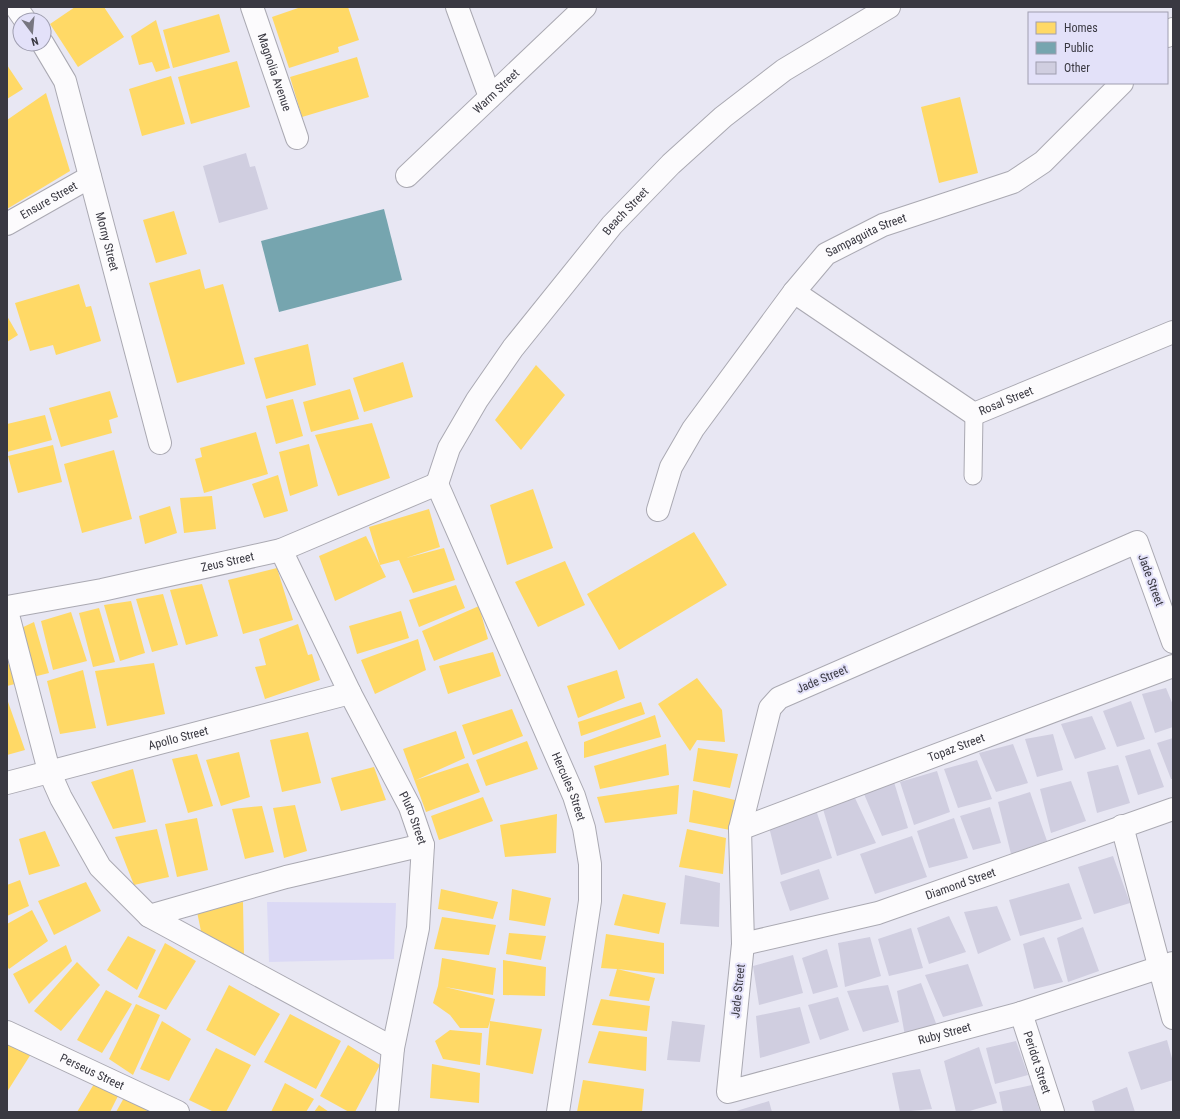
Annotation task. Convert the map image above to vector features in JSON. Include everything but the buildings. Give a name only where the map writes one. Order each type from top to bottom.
[{"type":"street","name":"Magnolia Avenue","points":[[252,7],[297,138]]},
{"type":"street","points":[[457,7],[490,96]]},
{"type":"street","name":"Warm Street","points":[[407,176],[585,7]]},
{"type":"street","name":"Beach Street","points":[[437,484],[449,448],[477,400],[513,348],[612,225],[671,164],[723,117],[784,70],[889,7]]},
{"type":"street","name":"Morny Street","points":[[48,52],[65,81],[160,443]]},
{"type":"street","name":"Sampaguita Street","points":[[658,510],[671,467],[693,429],[794,292],[826,254],[883,225],[1013,182],[1043,162],[1121,84]]},
{"type":"street","name":"Ensure Street","points":[[7,224],[90,176]]},
{"type":"street","name":"Rosal Street","points":[[794,292],[974,414],[1173,332]]},
{"type":"street","name":"Zeus Street","points":[[7,607],[102,590],[281,550],[437,484]]},
{"type":"street","name":"Hercules Street","points":[[437,484],[574,796],[584,828],[590,864],[590,901],[558,1112]]},
{"type":"street","name":"Jade Street","points":[[728,1092],[743,944],[740,829],[770,708],[779,698],[1138,542],[1173,642]]},
{"type":"street","name":"Pluto Street","points":[[281,550],[350,693],[410,807],[423,845],[418,928],[393,1048],[387,1112]]},
{"type":"street","points":[[7,611],[49,771],[61,798],[100,868],[149,916],[393,1048]]},
{"type":"street","name":"Topaz Street","points":[[740,829],[1173,666]]},
{"type":"street","name":"Apollo Street","points":[[7,783],[350,693]]},
{"type":"street","name":"Diamond Street","points":[[743,944],[878,913],[1173,809]]},
{"type":"street","points":[[1122,826],[1166,966],[1173,1018]]},
{"type":"street","points":[[149,916],[286,877],[423,845]]},
{"type":"street","name":"Ruby Street","points":[[728,1092],[1021,1013],[1166,966]]},
{"type":"street","name":"Peridot Street","points":[[1021,1013],[1053,1112]]},
{"type":"street","name":"Perseus Street","points":[[7,1032],[178,1112]]},
{"type":"lane","points":[[974,414],[974,476]]},
{"type":"shaded area","points":[[267,902],[396,903],[394,959],[269,962]]}]
